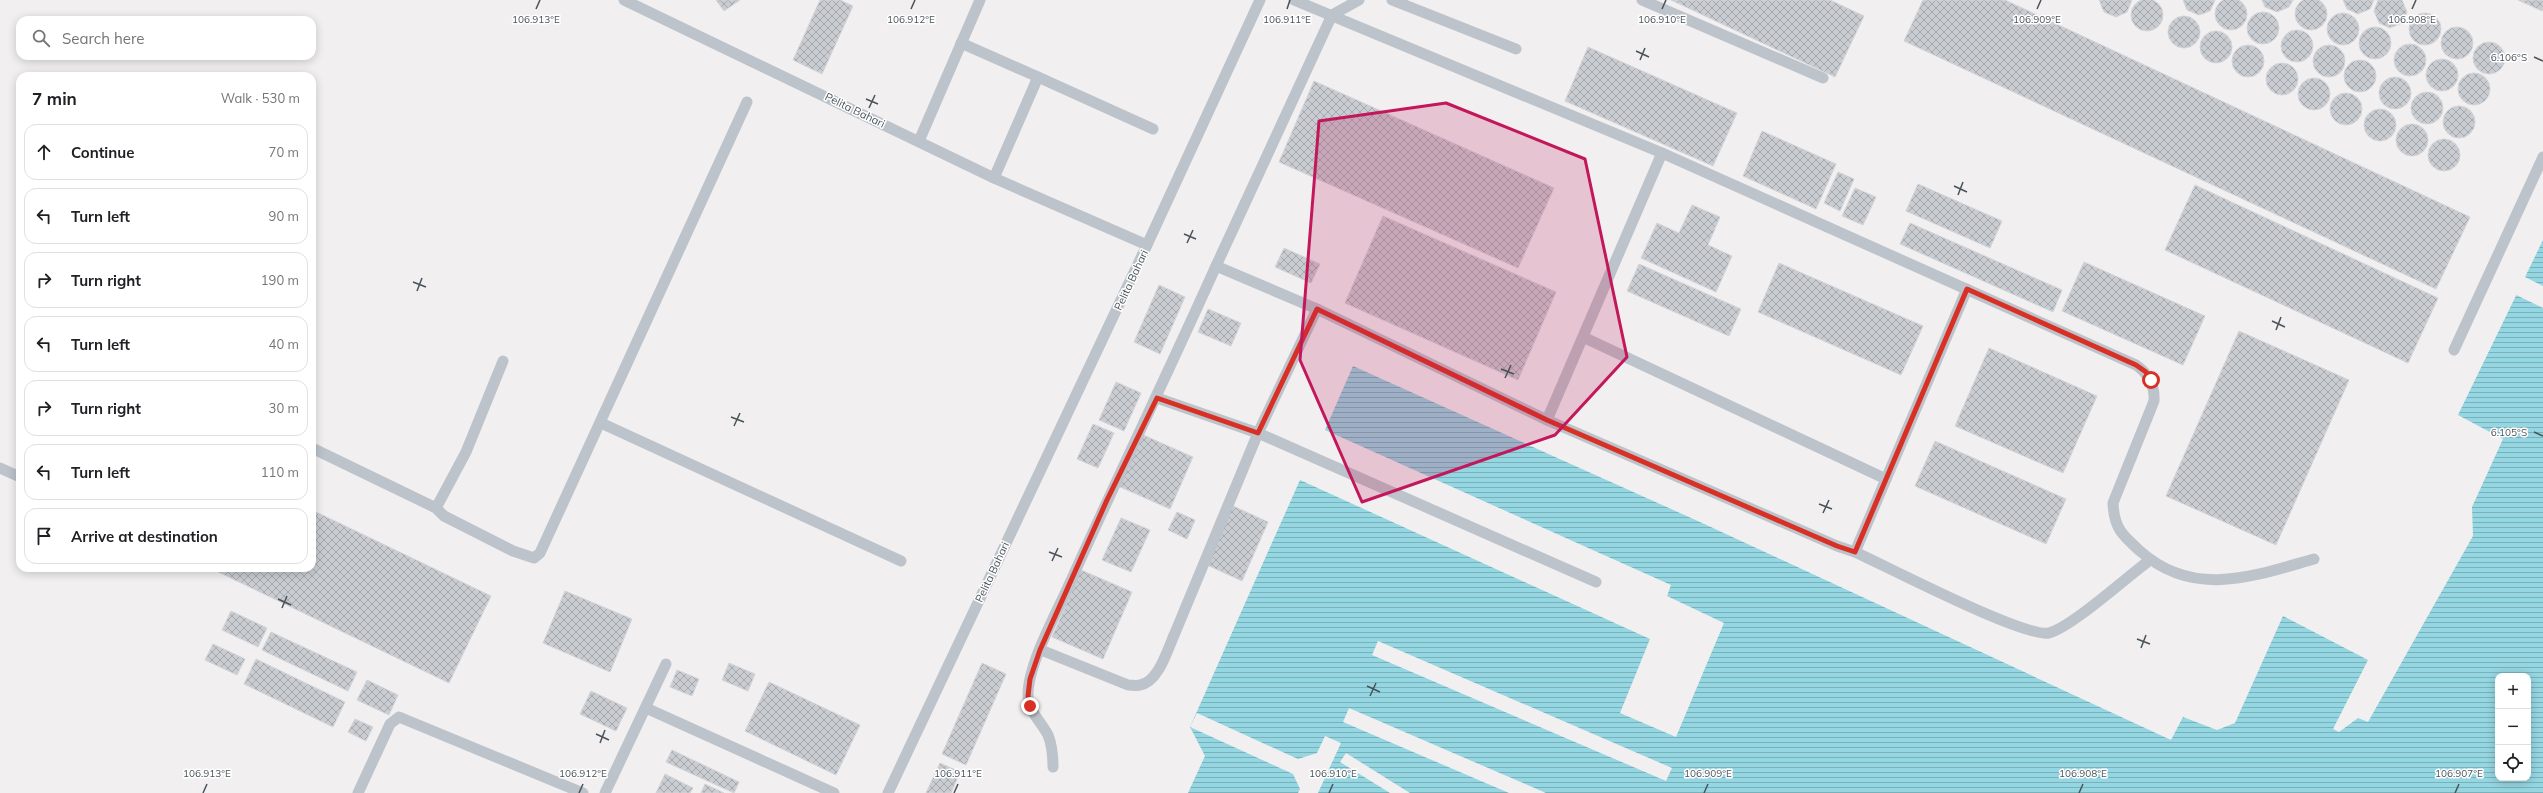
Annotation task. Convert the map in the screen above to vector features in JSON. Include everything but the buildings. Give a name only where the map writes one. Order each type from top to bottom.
[{"type":"lane","name":"Pelita Bahari","points":[[624,0],[994,178],[1148,245],[888,793]]},
{"type":"lane","points":[[919,141],[980,0]]},
{"type":"lane","points":[[1148,245],[1260,0]]},
{"type":"lane","points":[[1294,0],[1662,153],[2136,365],[2146,372],[2155,391],[2154,401],[2113,502],[2114,519],[2123,536],[2150,560],[2184,576],[2215,581],[2244,578],[2314,560]]},
{"type":"lane","points":[[1053,768],[1052,749],[1048,736],[1030,706],[1028,696],[1030,679],[1040,650],[1107,500],[1157,398],[1332,15],[1359,0]]},
{"type":"lane","points":[[1392,0],[1516,49]]},
{"type":"lane","points":[[1642,0],[1823,78]]},
{"type":"lane","points":[[961,43],[1153,128]]},
{"type":"lane","points":[[994,178],[1038,78]]},
{"type":"lane","points":[[316,450],[436,508],[444,516],[506,548],[524,556],[534,558],[540,553],[601,423],[747,102]]},
{"type":"lane","points":[[1547,420],[1662,153]]},
{"type":"lane","points":[[2454,350],[2543,157]]},
{"type":"lane","points":[[1216,266],[1317,309],[1547,420],[1837,546],[1855,552],[2016,627],[2048,633],[2069,623],[2150,560]]},
{"type":"lane","points":[[1855,552],[1967,289]]},
{"type":"lane","points":[[1040,650],[1128,685],[1141,685],[1152,678],[1160,666],[1175,633],[1258,433],[1317,309]]},
{"type":"lane","points":[[1583,337],[1886,479]]},
{"type":"lane","points":[[436,508],[466,452],[503,361]]},
{"type":"lane","points":[[1157,398],[1258,433],[1596,582]]},
{"type":"lane","points":[[601,423],[901,561]]},
{"type":"lane","points":[[0,468],[16,475]]},
{"type":"lane","points":[[605,793],[666,664]]},
{"type":"lane","points":[[646,708],[834,793]]},
{"type":"lane","points":[[358,793],[390,724],[399,717],[583,793]]},
{"type":"highlighted area","points":[[1446,103],[1585,159],[1627,357],[1555,435],[1362,502],[1300,360],[1319,121]]},
{"type":"water","points":[[2543,240],[2543,793],[1188,793],[1205,756],[1190,727],[1300,480],[1650,639],[1620,713],[1676,737],[1724,623],[1667,596],[1671,585],[1325,430],[1353,366],[1700,522],[2171,740],[2183,717],[2217,730],[2235,723],[2283,616],[2368,660],[2333,729],[2339,732],[2358,718],[2368,722],[2473,536],[2472,507],[2503,439],[2458,415]]},
{"type":"pier","points":[[2523,276],[2543,286],[2543,308],[2514,294]]},
{"type":"pier","points":[[1378,641],[1672,768],[1666,781],[1372,655]]},
{"type":"pier","points":[[1349,708],[1546,793],[1509,793],[1343,722]]},
{"type":"pier","points":[[1197,713],[1298,759],[1317,753],[1325,736],[1341,743],[1318,793],[1298,793],[1300,789],[1293,774],[1190,727]]},
{"type":"pier","points":[[1346,753],[1410,793],[1390,793],[1340,762]]},
{"type":"route","points":[[1030,706],[1028,696],[1030,679],[1040,650],[1107,500],[1157,398],[1258,433],[1317,309],[1547,420],[1837,546],[1855,552],[1967,289],[2136,365],[2146,372],[2151,380]]}]
